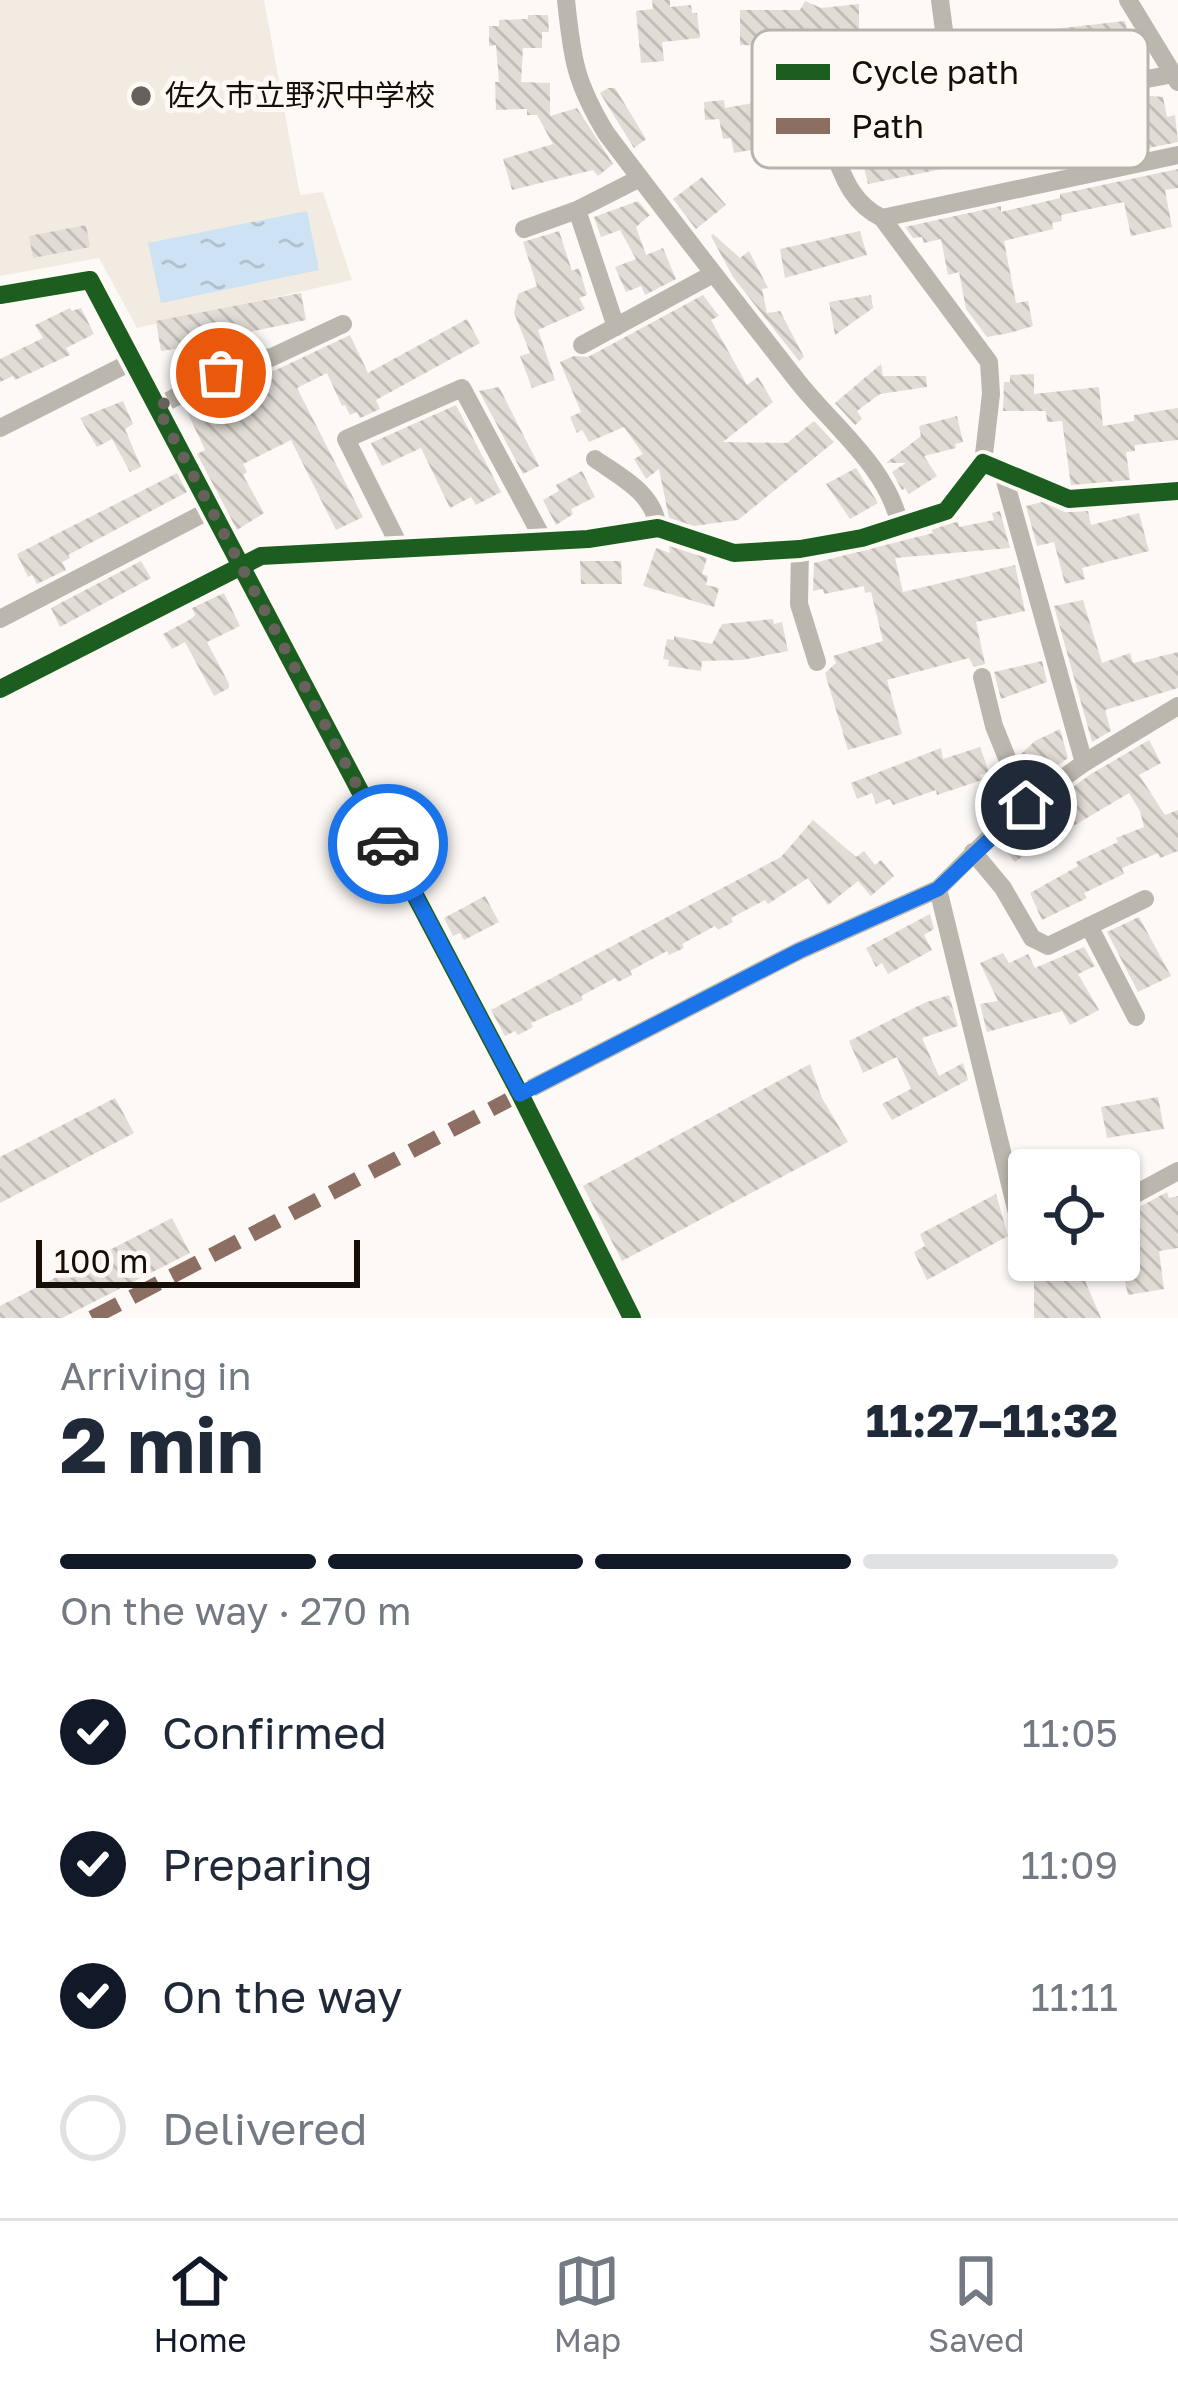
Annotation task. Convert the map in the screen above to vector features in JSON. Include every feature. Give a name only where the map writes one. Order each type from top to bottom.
[{"type":"street","points":[[566,0],[572,64],[580,90],[713,274],[872,466],[895,500],[900,525]]},
{"type":"street","points":[[940,0],[944,30]]},
{"type":"street","points":[[1128,0],[1146,30]]},
{"type":"street","points":[[1148,32],[1176,78]]},
{"type":"street","points":[[1148,161],[1178,155]]},
{"type":"street","points":[[840,168],[852,196],[883,218],[988,362],[993,467],[1084,764]]},
{"type":"street","points":[[883,218],[1117,168]]},
{"type":"street","points":[[524,229],[577,210],[640,178]]},
{"type":"street","points":[[577,210],[616,327]]},
{"type":"street","points":[[582,345],[713,274]]},
{"type":"street","points":[[0,295],[90,280],[520,1094],[632,1318]]},
{"type":"street","points":[[157,407],[253,356],[270,358],[343,323]]},
{"type":"street","points":[[0,428],[133,361]]},
{"type":"street","points":[[401,549],[346,439],[463,388],[543,539]]},
{"type":"street","points":[[596,459],[644,494],[656,510],[658,528]]},
{"type":"street","points":[[993,467],[1069,500],[1178,491]]},
{"type":"street","points":[[0,689],[261,556],[588,538],[658,528],[734,553],[800,549],[862,538],[946,511],[993,467]]},
{"type":"street","points":[[0,619],[212,509]]},
{"type":"street","points":[[800,549],[799,604],[817,662]]},
{"type":"street","points":[[982,677],[994,726],[1026,805]]},
{"type":"street","points":[[520,1094],[799,951],[938,889],[1026,805],[1178,706]]},
{"type":"street","points":[[973,852],[1004,887],[1032,938],[1048,946],[1145,899]]},
{"type":"street","points":[[938,889],[1008,1180]]},
{"type":"street","points":[[1089,926],[1136,1017]]},
{"type":"street","points":[[1140,1192],[1178,1171]]},
{"type":"shaded area","name":"佐久市立野沢中学校","points":[[0,0],[264,0],[300,195],[323,192],[352,280],[137,328],[99,258],[0,276]]},
{"type":"water","points":[[307,211],[319,270],[161,303],[148,243]]},
{"type":"building","points":[[652,0],[670,0],[670,7],[691,5],[692,13],[697,13],[700,38],[662,42],[664,61],[641,63],[636,11],[653,9]]},
{"type":"building","points":[[805,1],[821,8],[859,4],[859,30],[752,30],[752,45],[740,45],[740,10],[800,10]]},
{"type":"building","points":[[528,15],[548,15],[549,32],[542,32],[542,48],[523,48],[521,82],[550,83],[550,116],[577,108],[613,164],[598,176],[593,170],[512,190],[503,159],[553,144],[537,115],[527,115],[527,109],[496,110],[496,45],[489,46],[489,26],[499,26],[499,20],[528,19]]},
{"type":"building","points":[[1125,21],[1127,30],[1045,30]]},
{"type":"building","points":[[615,88],[646,139],[634,148],[600,93]]},
{"type":"building","points":[[1148,97],[1163,97],[1167,117],[1175,115],[1178,142],[1148,148]]},
{"type":"building","points":[[724,100],[725,108],[752,103],[752,150],[734,153],[731,138],[723,139],[719,119],[705,120],[704,102]]},
{"type":"building","points":[[864,168],[947,168],[868,184]]},
{"type":"building","points":[[1178,169],[1178,188],[1165,190],[1172,227],[1131,236],[1124,202],[1061,215],[1062,221],[1052,223],[1053,229],[1004,241],[1016,303],[1028,301],[1033,326],[1009,333],[987,337],[966,309],[959,272],[948,275],[941,239],[924,243],[905,227],[1001,206],[1001,212]]},
{"type":"building","points":[[702,177],[726,205],[696,229],[673,199]]},
{"type":"building","points":[[638,201],[650,215],[636,227],[646,255],[663,248],[676,279],[645,295],[641,286],[626,292],[615,267],[636,259],[620,230],[601,237],[594,217]]},
{"type":"building","points":[[86,225],[90,247],[33,258],[29,236]]},
{"type":"building","points":[[559,231],[572,271],[579,268],[587,295],[579,298],[585,309],[538,330],[555,380],[532,388],[520,356],[530,353],[514,313],[518,294],[537,286],[523,242]]},
{"type":"building","points":[[860,231],[867,255],[785,278],[780,249]]},
{"type":"building","points":[[713,234],[740,258],[749,251],[768,288],[762,289],[767,313],[780,311],[804,357],[799,361],[733,277]]},
{"type":"building","points":[[301,293],[306,320],[240,334],[241,339],[161,351],[156,321]]},
{"type":"building","points":[[703,295],[719,316],[711,320],[747,385],[758,377],[773,402],[723,442],[787,443],[814,421],[834,442],[738,520],[694,526],[669,518],[659,469],[646,479],[634,459],[643,454],[624,427],[589,442],[582,430],[577,433],[570,417],[581,412],[560,362],[588,357]]},
{"type":"building","points":[[871,295],[873,308],[835,335],[829,302]]},
{"type":"building","points":[[70,308],[81,308],[94,334],[66,348],[70,355],[0,382],[0,359],[43,338],[35,325]]},
{"type":"building","points":[[467,319],[480,343],[376,400],[380,409],[360,418],[342,406],[327,373],[297,388],[363,517],[336,530],[291,440],[243,464],[247,472],[243,475],[264,513],[237,530],[197,454],[205,450],[185,407],[254,371],[256,376],[276,370],[350,335],[368,373]]},
{"type":"building","points":[[881,364],[883,376],[926,376],[927,387],[880,394],[857,411],[862,419],[855,425],[835,403]]},
{"type":"building","points":[[1034,374],[1034,394],[1099,387],[1103,426],[1178,408],[1178,440],[1135,445],[1135,451],[1126,452],[1130,480],[1071,485],[1062,421],[1047,422],[1046,411],[1003,411],[1004,382],[1010,382],[1010,375]]},
{"type":"building","points":[[499,387],[539,466],[523,474],[479,391]]},
{"type":"building","points":[[123,401],[133,424],[125,429],[141,467],[130,472],[112,439],[97,447],[80,418]]},
{"type":"building","points":[[456,405],[501,492],[476,505],[471,497],[450,508],[421,448],[382,466],[371,443]]},
{"type":"building","points":[[957,416],[963,442],[924,456],[937,476],[909,494],[902,490],[892,472],[906,463],[886,463],[921,436],[919,426]]},
{"type":"building","points":[[856,468],[878,503],[850,519],[826,484]]},
{"type":"building","points":[[582,471],[595,497],[571,509],[573,514],[556,525],[543,500],[559,491],[556,485]]},
{"type":"building","points":[[177,473],[187,492],[68,555],[62,562],[66,570],[37,584],[32,575],[28,577],[17,554]]},
{"type":"building","points":[[1042,502],[1065,512],[1088,511],[1091,525],[1139,513],[1149,551],[1082,568],[1085,579],[1065,584],[1054,542],[1037,546],[1026,506]]},
{"type":"building","points":[[1000,511],[1010,548],[895,558],[903,592],[1015,565],[1025,611],[976,622],[985,664],[974,667],[969,658],[887,680],[902,734],[848,750],[825,673],[836,663],[833,656],[883,641],[871,592],[865,593],[864,586],[824,594],[823,589],[813,591],[814,563],[933,533],[931,530],[952,523],[958,522],[959,527],[994,520],[992,513]]},
{"type":"building","points":[[669,546],[707,558],[702,574],[708,576],[706,585],[719,588],[714,607],[643,586],[656,548],[670,553]]},
{"type":"building","points":[[141,561],[151,578],[60,627],[51,608]]},
{"type":"building","points":[[580,561],[621,561],[622,584],[581,584]]},
{"type":"building","points":[[224,593],[240,626],[207,642],[229,684],[214,696],[185,642],[172,649],[163,634],[191,619],[195,615],[192,608]]},
{"type":"building","points":[[1083,600],[1102,663],[1130,653],[1133,663],[1178,652],[1178,688],[1105,710],[1111,731],[1092,742],[1054,606]]},
{"type":"building","points":[[773,619],[774,624],[782,622],[788,651],[742,660],[702,661],[701,671],[668,666],[669,660],[663,659],[667,639],[674,640],[674,636],[712,644],[722,624]]},
{"type":"building","points":[[1042,661],[1047,682],[1001,699],[994,672]]},
{"type":"building","points":[[1060,729],[1068,758],[1039,779],[1035,773],[1029,776],[1020,755]]},
{"type":"building","points":[[1149,740],[1161,763],[1139,775],[1165,815],[1178,810],[1178,851],[1160,858],[1158,853],[1122,868],[1124,874],[1042,920],[1030,893],[1078,866],[1076,862],[1118,842],[1116,838],[1144,827],[1140,811],[1129,793],[1070,828],[1066,822],[1015,862],[1001,845],[1091,774]]},
{"type":"building","points":[[980,747],[989,772],[980,775],[982,780],[937,795],[936,790],[893,805],[890,799],[876,804],[872,793],[857,799],[851,783],[941,748],[943,759]]},
{"type":"building","points":[[813,820],[856,857],[864,851],[875,865],[881,860],[894,876],[871,896],[858,881],[828,905],[808,878],[768,904],[765,900],[718,930],[715,926],[682,944],[684,948],[669,955],[667,951],[630,971],[632,975],[618,982],[615,978],[581,996],[583,1000],[531,1023],[533,1027],[518,1035],[515,1031],[505,1036],[491,1010],[781,857]]},
{"type":"building","points":[[485,896],[499,922],[464,940],[460,933],[453,936],[444,918]]},
{"type":"building","points":[[930,914],[934,929],[924,935],[932,950],[888,974],[882,963],[876,967],[866,948]]},
{"type":"building","points":[[1139,917],[1171,976],[1138,992],[1107,932]]},
{"type":"building","points":[[1084,947],[1095,966],[1078,974],[1099,1010],[1070,1025],[1062,1011],[987,1032],[980,1004],[998,1001],[980,963],[1003,953],[1009,963],[1028,954],[1035,968]]},
{"type":"building","points":[[949,995],[958,1026],[922,1038],[939,1076],[963,1063],[968,1080],[892,1120],[882,1104],[911,1089],[897,1057],[863,1073],[849,1041]]},
{"type":"building","points":[[810,1064],[822,1098],[848,1142],[622,1261],[583,1186]]},
{"type":"building","points":[[1158,1097],[1164,1129],[1107,1138],[1101,1107]]},
{"type":"building","points":[[115,1098],[134,1133],[0,1203],[0,1157]]},
{"type":"building","points":[[1167,1192],[1169,1198],[1178,1196],[1178,1248],[1159,1251],[1164,1289],[1128,1295],[1125,1281],[1140,1281],[1140,1207]]},
{"type":"building","points":[[996,1194],[1008,1236],[927,1280],[914,1252],[925,1246],[920,1234]]},
{"type":"building","points":[[172,1218],[190,1253],[62,1318],[0,1318],[0,1306]]},
{"type":"building","points":[[1034,1281],[1085,1281],[1101,1318],[1034,1318]]},
{"type":"marked path","points":[[92,1318],[520,1094]]},
{"type":"cycle path","points":[[0,295],[90,280],[520,1094],[632,1318]]},
{"type":"cycle path","points":[[0,689],[261,556],[588,539],[658,528],[734,553],[800,549],[862,538],[946,511],[983,463],[1069,499],[1178,491]]},
{"type":"way so far","points":[[221,373],[157,407],[388,844]]},
{"type":"place","name":"佐久市立野沢中学校","points":[[141,96]]},
{"type":"route","points":[[388,844],[520,1094],[799,951],[938,889],[1026,805]]}]
